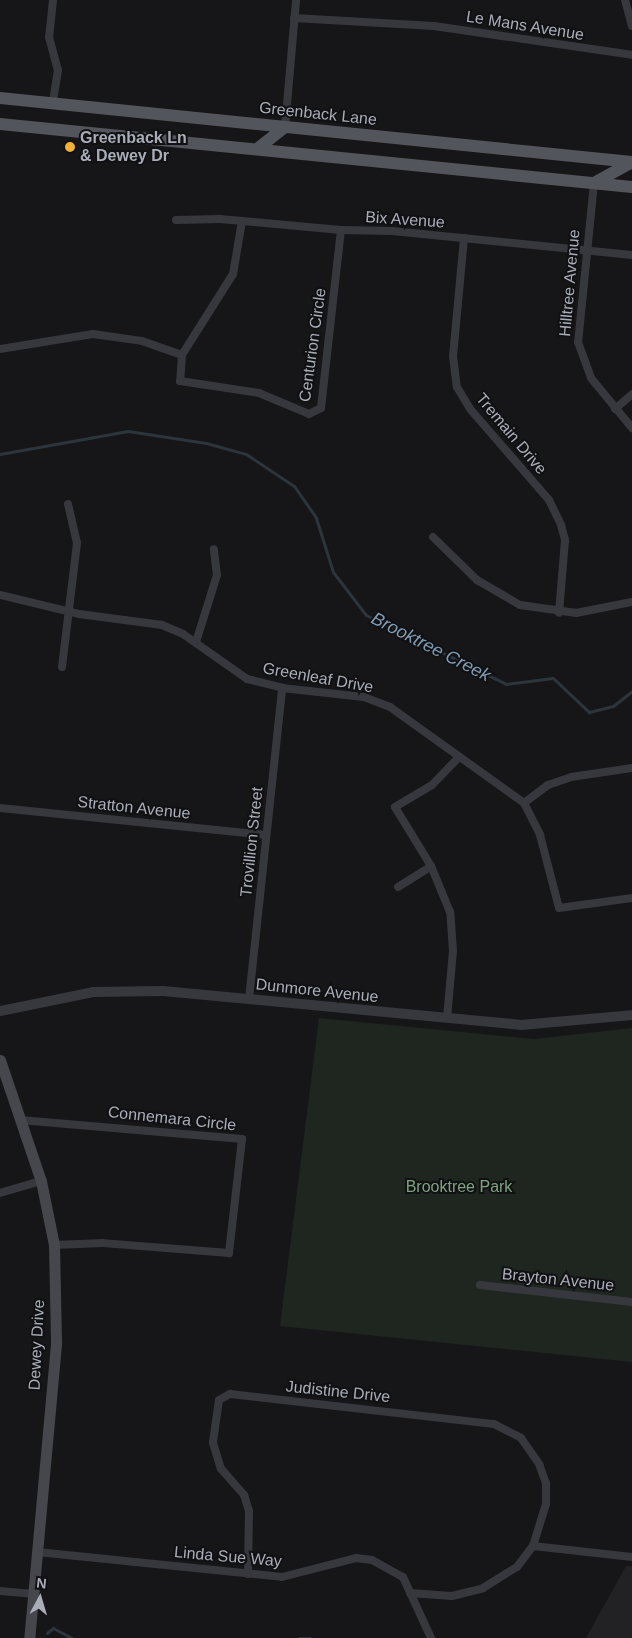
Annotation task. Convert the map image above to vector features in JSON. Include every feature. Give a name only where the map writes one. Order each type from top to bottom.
[{"type":"main road","name":"Greenback Lane","points":[[0,98],[632,162]]},
{"type":"main road","points":[[0,124],[632,187]]},
{"type":"main road","points":[[257,149],[285,127]]},
{"type":"main road","points":[[594,183],[632,162]]},
{"type":"main road","name":"Dewey Drive","points":[[0,1060],[42,1181],[54,1245],[56,1344],[29,1638]]},
{"type":"street","points":[[53,0],[49,37],[58,70],[53,103]]},
{"type":"street","points":[[285,127],[296,0]]},
{"type":"street","points":[[626,0],[632,26]]},
{"type":"street","name":"Le Mans Avenue","points":[[294,18],[434,26],[632,55]]},
{"type":"street","name":"Hilltree Avenue","points":[[594,183],[578,342],[585,367],[615,409],[632,428]]},
{"type":"street","name":"Bix Avenue","points":[[176,220],[242,221],[464,238],[632,255]]},
{"type":"street","name":"Centurion Circle","points":[[242,221],[233,274],[182,355],[180,381],[259,392],[303,412],[316,414],[324,394],[341,230]]},
{"type":"street","name":"Tremain Drive","points":[[464,238],[453,356],[457,386],[471,410],[545,496],[558,518],[565,540],[559,612]]},
{"type":"street","points":[[0,349],[92,334],[142,341],[182,355]]},
{"type":"street","points":[[615,409],[632,394]]},
{"type":"street","points":[[62,667],[77,543],[68,504]]},
{"type":"street","points":[[433,537],[451,557],[495,592],[520,605],[559,612],[632,602]]},
{"type":"street","points":[[196,642],[217,575],[214,549]]},
{"type":"street","name":"Greenleaf Drive","points":[[0,595],[70,611],[162,625],[196,642],[235,672],[282,688],[380,702],[401,713],[524,803],[540,835],[559,908],[632,898]]},
{"type":"street","name":"Trovillion Street","points":[[249,999],[282,688]]},
{"type":"street","points":[[447,1018],[453,935],[443,890],[431,866],[395,808],[432,785],[459,756]]},
{"type":"street","points":[[524,803],[548,786],[571,776],[632,768]]},
{"type":"street","name":"Stratton Avenue","points":[[0,808],[266,835]]},
{"type":"street","points":[[398,887],[431,866]]},
{"type":"street","name":"Dunmore Avenue","points":[[0,1011],[58,997],[128,990],[536,1025],[632,1015]]},
{"type":"street","name":"Connemara Circle","points":[[20,1120],[242,1139],[229,1254],[103,1243],[54,1245]]},
{"type":"street","points":[[0,1193],[42,1181]]},
{"type":"street","name":"Brayton Avenue","points":[[480,1285],[632,1302]]},
{"type":"street","name":"Judistine Drive","points":[[248,1574],[249,1511],[244,1495],[221,1469],[213,1442],[219,1400],[230,1394],[494,1424],[520,1438],[539,1464],[546,1484],[546,1504],[533,1546]]},
{"type":"street","points":[[410,1593],[452,1596],[483,1588],[517,1566],[533,1546],[632,1557]]},
{"type":"street","name":"Linda Sue Way","points":[[37,1552],[248,1574],[301,1574],[356,1558],[387,1566],[403,1577],[431,1638]]},
{"type":"street","points":[[0,1591],[33,1594]]},
{"type":"shaded area","points":[[626,1566],[632,1566],[632,1638],[586,1638]]},
{"type":"green space","name":"Brooktree Park","points":[[319,1018],[534,1039],[632,1028],[632,1362],[280,1326]]},
{"type":"waterway","name":"Brooktree Creek","points":[[0,454],[128,431],[206,443],[246,454],[294,486],[316,518],[333,572],[366,615],[506,684],[553,678],[589,712],[613,706],[632,691]]},
{"type":"waterway","points":[[47,1633],[53,1628],[72,1638]]},
{"type":"waterway","points":[[299,1638],[310,1638]]},
{"type":"place","name":"Greenback Ln & Dewey Dr","points":[[70,147]]}]
